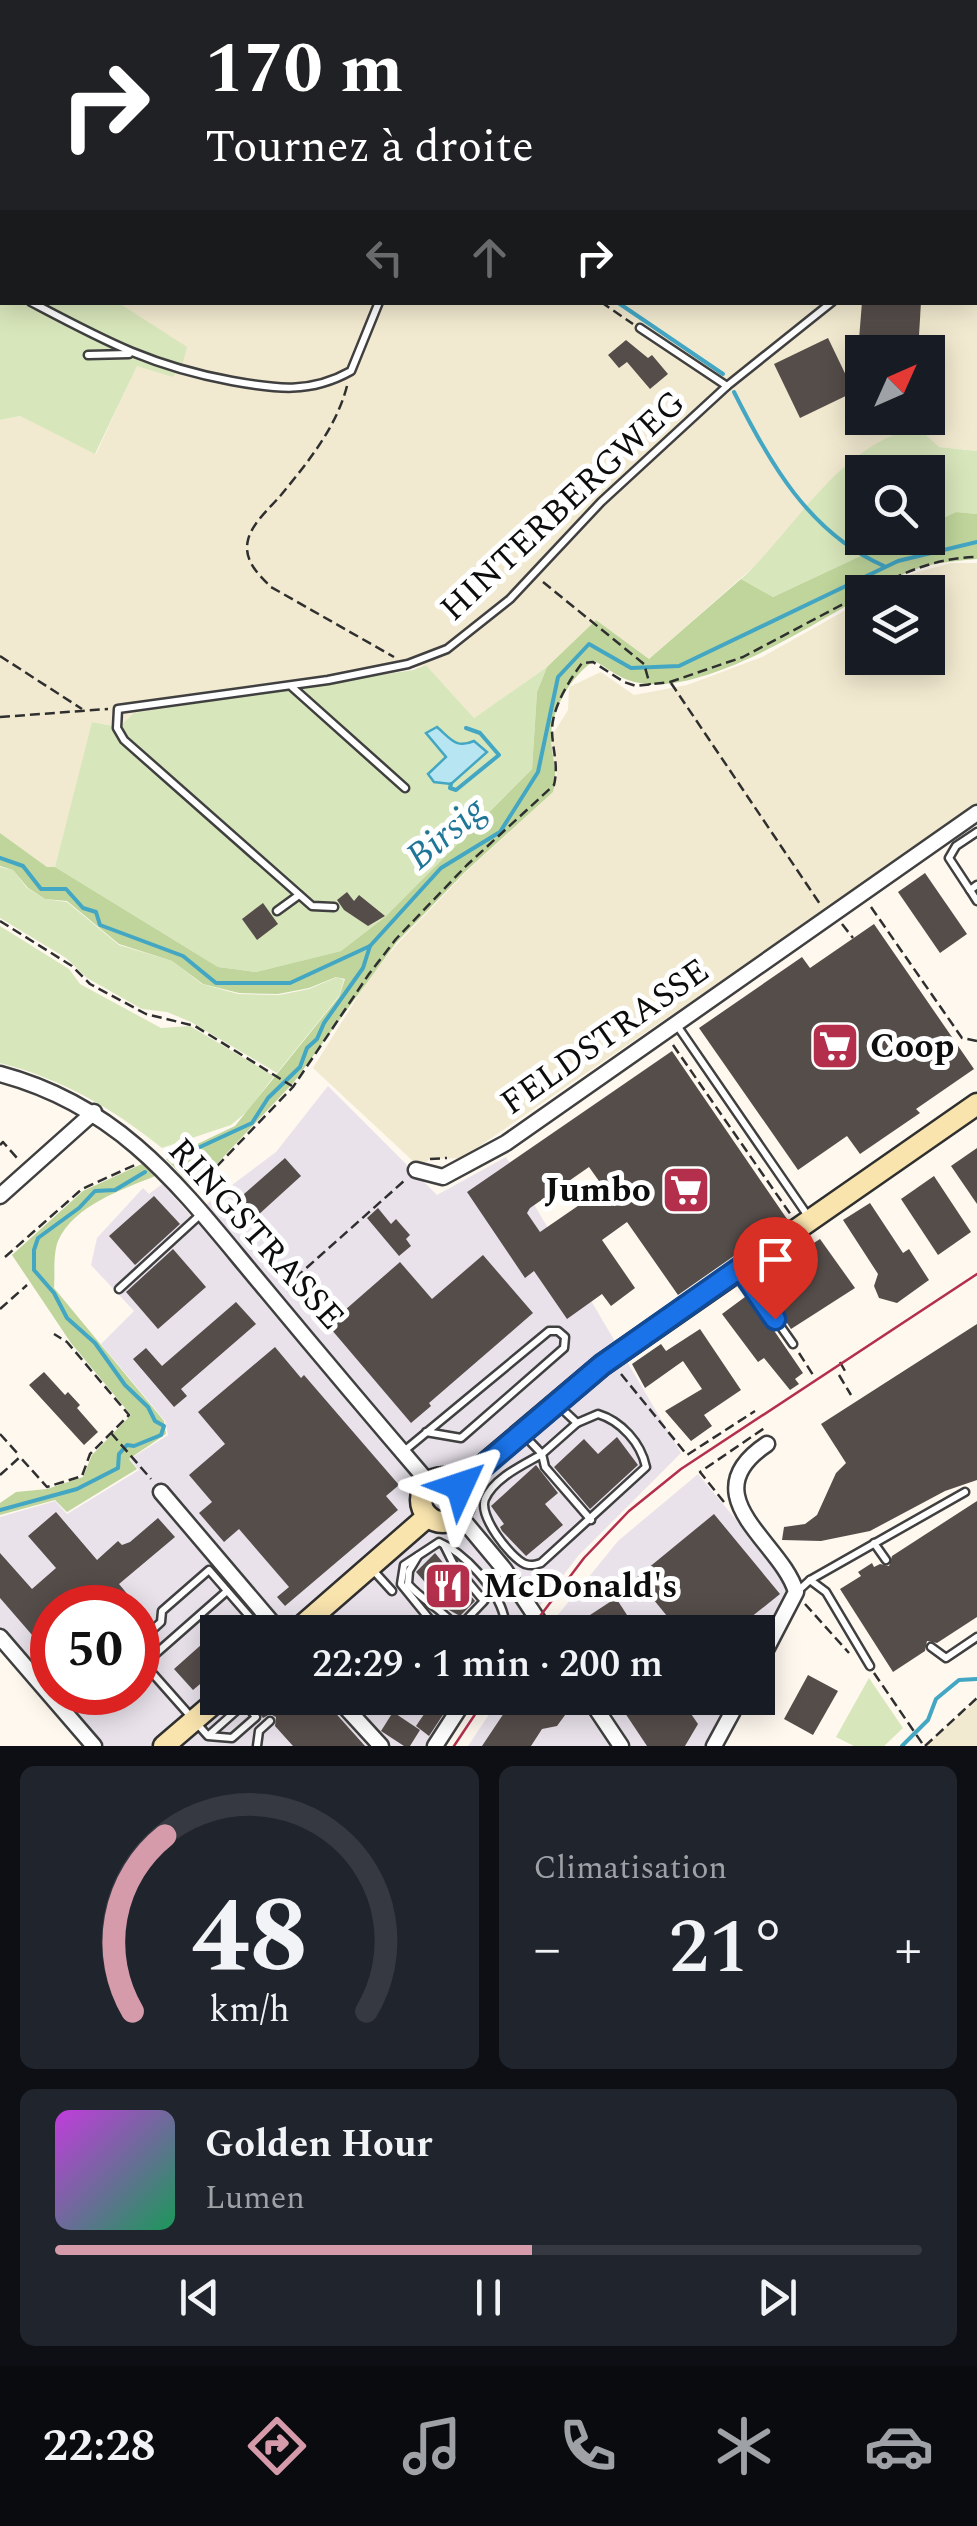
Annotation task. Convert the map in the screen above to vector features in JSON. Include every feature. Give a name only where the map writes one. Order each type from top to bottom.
[{"type":"main road","points":[[460,1486],[602,1365],[977,1104]]},
{"type":"main road","points":[[445,1478],[460,1486],[465,1504],[459,1515],[444,1522],[428,1516],[421,1504],[428,1483],[445,1478]]},
{"type":"main road","points":[[315,1615],[428,1516]]},
{"type":"main road","points":[[164,1746],[201,1728],[209,1715]]},
{"type":"street","name":"FELDSTRASSE","points":[[416,1170],[443,1177],[506,1143],[977,813]]},
{"type":"street","name":"RINGSTRASSE","points":[[0,1074],[36,1084],[94,1112],[151,1158],[188,1196],[428,1483]]},
{"type":"street","points":[[0,1196],[94,1112]]},
{"type":"street","points":[[767,1444],[740,1474],[738,1504],[744,1519],[792,1577],[796,1592],[775,1632]]},
{"type":"street","points":[[162,1492],[223,1576],[263,1615]]},
{"type":"street","points":[[459,1515],[504,1568],[535,1615]]},
{"type":"street","points":[[0,1637],[94,1746]]},
{"type":"street","points":[[352,1715],[380,1746]]},
{"type":"street","points":[[434,1746],[455,1715]]},
{"type":"street","points":[[601,1715],[622,1746]]},
{"type":"street","points":[[714,1746],[731,1715]]},
{"type":"lane","points":[[37,305],[130,354],[180,372],[281,390],[320,385],[351,370],[378,305]]},
{"type":"lane","name":"HINTERBERGWEG","points":[[118,709],[291,686],[408,664],[447,649],[482,624],[600,502],[727,386],[828,305]]},
{"type":"lane","points":[[640,328],[727,386]]},
{"type":"lane","points":[[88,355],[130,354]]},
{"type":"lane","points":[[291,686],[406,788]]},
{"type":"lane","points":[[118,709],[117,728],[124,740],[312,906],[334,907]]},
{"type":"lane","points":[[977,832],[956,846],[950,858],[973,888],[977,901]]},
{"type":"lane","points":[[278,911],[299,895]]},
{"type":"lane","points":[[670,1027],[805,1223]]},
{"type":"lane","points":[[119,1289],[202,1214]]},
{"type":"lane","points":[[740,1268],[793,1344]]},
{"type":"lane","points":[[402,1452],[426,1432],[549,1331],[558,1331],[565,1338],[564,1348],[460,1438],[426,1432]]},
{"type":"lane","points":[[556,1402],[578,1424]]},
{"type":"lane","points":[[598,1414],[612,1418],[644,1455],[646,1467],[591,1520],[541,1563],[531,1566],[523,1563],[489,1524],[484,1501],[510,1473],[542,1454],[578,1424],[598,1414]]},
{"type":"lane","points":[[521,1432],[542,1454],[545,1467],[591,1520]]},
{"type":"lane","points":[[796,1592],[810,1580],[965,1492]]},
{"type":"lane","points":[[419,1555],[409,1572],[408,1584],[453,1623],[463,1624],[484,1601],[454,1566],[444,1543]]},
{"type":"lane","points":[[426,1615],[401,1584],[404,1565],[432,1544],[444,1543],[488,1587],[504,1615]]},
{"type":"lane","points":[[874,1543],[886,1560]]},
{"type":"lane","points":[[372,1568],[392,1591]]},
{"type":"lane","points":[[160,1623],[162,1611],[208,1570],[223,1576],[227,1591],[247,1615]]},
{"type":"lane","points":[[810,1580],[826,1592],[870,1666]]},
{"type":"lane","points":[[160,1650],[227,1591]]},
{"type":"lane","points":[[931,1647],[946,1658],[977,1637]]},
{"type":"lane","points":[[160,1682],[201,1728],[232,1738],[254,1715]]},
{"type":"lane","points":[[201,1728],[220,1715]]},
{"type":"lane","points":[[258,1746],[259,1731],[270,1720]]},
{"type":"path","points":[[606,305],[640,328]]},
{"type":"path","points":[[351,370],[332,424],[303,468],[254,527],[247,552],[256,573],[271,587],[408,664]]},
{"type":"path","points":[[898,575],[947,558],[977,558]]},
{"type":"path","points":[[534,574],[644,664],[650,686]]},
{"type":"path","points":[[188,1196],[290,1086],[396,939],[466,866],[554,785],[558,772],[552,730],[568,681],[582,663],[593,662],[624,682],[650,686],[670,682],[744,657],[845,603]]},
{"type":"path","points":[[0,656],[83,710]]},
{"type":"path","points":[[670,682],[829,916]]},
{"type":"path","points":[[0,717],[118,709]]},
{"type":"path","points":[[862,894],[962,1038],[977,1041]]},
{"type":"path","points":[[0,921],[72,966],[90,984],[146,1014],[195,1026],[290,1086]]},
{"type":"path","points":[[670,1027],[805,1223]]},
{"type":"path","points":[[0,1144],[3,1142],[28,1171]]},
{"type":"path","points":[[5,1257],[82,1189],[151,1158]]},
{"type":"path","points":[[272,1298],[416,1170]]},
{"type":"path","points":[[0,1308],[27,1284]]},
{"type":"path","points":[[0,1434],[47,1486],[82,1476],[90,1454],[130,1415],[67,1342],[54,1334]]},
{"type":"path","points":[[793,1344],[814,1378]]},
{"type":"path","points":[[840,1362],[846,1371]]},
{"type":"path","points":[[602,1365],[618,1371],[687,1455],[755,1411]]},
{"type":"path","points":[[839,1375],[851,1395]]},
{"type":"path","points":[[744,1519],[732,1511],[700,1472],[766,1427]]},
{"type":"path","points":[[111,1433],[162,1492]]},
{"type":"path","points":[[0,1475],[20,1457]]},
{"type":"path","points":[[907,1725],[924,1746],[977,1698]]},
{"type":"shaded area","points":[[122,305],[977,305],[977,451],[939,447],[913,435],[945,435],[945,335],[845,335],[845,435],[896,435],[866,455],[845,455],[845,469],[767,555],[649,659],[596,620],[547,667],[474,718],[426,665],[327,686],[134,713],[119,727],[93,722],[55,867],[47,867],[0,833],[0,420],[20,416],[96,454],[137,365],[186,348]]},
{"type":"shaded area","points":[[951,563],[977,563],[977,806],[462,1158],[430,1159],[416,1170],[415,1163],[313,1068],[368,980],[396,945],[466,872],[553,792],[557,777],[551,737],[568,710],[569,687],[601,672],[634,695],[687,685],[762,657],[845,611],[845,675],[945,675],[945,575],[911,574]]},
{"type":"shaded area","points":[[328,1086],[437,1195],[506,1157],[681,1453],[578,1556],[533,1615],[200,1615],[200,1715],[465,1715],[444,1746],[95,1746],[69,1715],[160,1715],[160,1585],[30,1585],[30,1667],[0,1631],[0,1517],[55,1501],[67,1514],[139,1470],[130,1459],[168,1435],[165,1421],[101,1344],[134,1311],[91,1265],[97,1238],[143,1188],[149,1194],[162,1184],[191,1216],[276,1152]]},
{"type":"shaded area","points":[[698,1474],[793,1588],[775,1621],[775,1615],[558,1615],[618,1541]]},
{"type":"shaded area","points":[[977,1700],[977,1746],[925,1746],[929,1743]]},
{"type":"shaded area","points":[[489,1715],[724,1715],[707,1746],[468,1746]]},
{"type":"green space","points":[[0,305],[122,305],[187,347],[173,377],[137,366],[95,454],[20,416],[0,420]]},
{"type":"green space","points":[[926,435],[939,447],[977,451],[977,514],[956,512],[945,517],[945,455],[860,455],[890,436]]},
{"type":"green space","points":[[845,467],[845,555],[863,555],[773,597],[741,579],[820,490]]},
{"type":"green space","points":[[956,512],[977,514],[977,559],[923,567],[903,575],[845,575],[845,607],[748,659],[684,681],[654,684],[628,680],[594,661],[586,667],[565,693],[552,725],[553,792],[465,872],[396,943],[294,1082],[194,1188],[166,1159],[235,1126],[339,997],[345,979],[336,977],[278,994],[239,993],[203,984],[172,961],[119,944],[67,901],[45,899],[28,888],[13,870],[0,866],[0,833],[47,867],[55,867],[218,967],[256,972],[341,951],[385,917],[532,769],[537,692],[547,667],[596,620],[649,659],[741,579],[773,597],[863,555],[945,555],[945,517]]},
{"type":"green space","points":[[426,665],[474,718],[547,667],[537,692],[532,769],[385,917],[341,951],[256,972],[218,967],[55,867],[92,722],[119,727],[134,713]]},
{"type":"green space","points":[[0,867],[13,870],[27,888],[45,899],[67,902],[119,945],[172,961],[202,984],[238,994],[279,995],[309,989],[337,977],[344,980],[339,996],[277,1073],[191,1022],[167,1012],[142,1009],[87,978],[66,958],[0,918]]},
{"type":"green space","points":[[0,926],[69,969],[80,984],[161,1028],[190,1026],[274,1076],[248,1111],[231,1125],[162,1148],[86,1096],[0,1063]]},
{"type":"green space","points":[[142,1164],[155,1176],[100,1200],[65,1228],[56,1246],[54,1288],[164,1421],[166,1434],[129,1459],[137,1469],[67,1512],[55,1500],[0,1515],[0,1503],[16,1492],[47,1489],[83,1477],[92,1455],[131,1415],[71,1343],[12,1255],[83,1191]]},
{"type":"green space","points":[[869,1678],[903,1728],[884,1746],[854,1746],[836,1737]]},
{"type":"water","points":[[437,727],[454,742],[474,741],[487,752],[451,784],[434,782],[428,774],[446,757],[426,733]]},
{"type":"building","points":[[862,305],[921,305],[919,335],[859,335]]},
{"type":"building","points":[[828,338],[845,373],[845,396],[800,418],[774,364]]},
{"type":"building","points":[[626,340],[648,358],[652,355],[668,374],[650,389],[627,362],[619,368],[608,355]]},
{"type":"building","points":[[925,873],[967,934],[940,953],[898,892]]},
{"type":"building","points":[[347,892],[354,901],[359,895],[385,916],[368,926],[344,910],[337,900]]},
{"type":"building","points":[[263,903],[278,924],[257,940],[242,919]]},
{"type":"building","name":"Coop","points":[[874,924],[974,1069],[860,1154],[847,1136],[798,1170],[699,1028],[802,957],[810,968]]},
{"type":"building","points":[[672,1051],[787,1219],[678,1295],[627,1222],[602,1240],[635,1288],[611,1306],[602,1294],[567,1319],[534,1271],[525,1278],[467,1192]],"holes":[[[589,1167],[604,1188],[540,1232],[527,1213]]]},
{"type":"building","points":[[977,1148],[977,1204],[951,1166]]},
{"type":"building","points":[[285,1158],[301,1176],[245,1227],[228,1208]]},
{"type":"building","points":[[934,1176],[971,1232],[938,1255],[901,1199]]},
{"type":"building","points":[[154,1196],[180,1224],[135,1265],[109,1236]]},
{"type":"building","points":[[870,1203],[903,1253],[909,1249],[929,1280],[897,1303],[879,1298],[874,1286],[878,1274],[843,1220]]},
{"type":"building","points":[[378,1208],[391,1224],[396,1219],[410,1235],[406,1239],[411,1246],[399,1256],[367,1218]]},
{"type":"building","points":[[820,1239],[855,1288],[791,1329],[758,1279]]},
{"type":"building","points":[[173,1249],[206,1287],[158,1329],[126,1292]]},
{"type":"building","points":[[483,1255],[533,1313],[411,1423],[331,1329],[340,1320],[337,1317],[400,1262],[432,1299]]},
{"type":"building","points":[[749,1294],[803,1373],[795,1379],[799,1384],[790,1390],[764,1358],[758,1362],[722,1314]]},
{"type":"building","points":[[236,1302],[256,1324],[181,1389],[187,1396],[174,1407],[133,1359],[146,1348],[162,1366]]},
{"type":"building","points":[[977,1324],[977,1480],[945,1491],[870,1531],[821,1541],[782,1540],[784,1527],[805,1524],[817,1515],[836,1473],[846,1463],[821,1424]]},
{"type":"building","points":[[700,1329],[741,1390],[704,1415],[712,1426],[691,1441],[665,1411],[702,1389],[683,1361],[645,1388],[632,1364],[661,1344],[666,1351]]},
{"type":"building","points":[[275,1347],[399,1485],[386,1496],[398,1510],[285,1606],[277,1597],[289,1587],[239,1529],[224,1542],[199,1513],[212,1502],[189,1475],[225,1444],[198,1412]]},
{"type":"building","points":[[44,1372],[80,1405],[77,1408],[98,1432],[84,1445],[29,1385]]},
{"type":"building","points":[[617,1437],[638,1465],[590,1509],[554,1467],[584,1439],[598,1454]]},
{"type":"building","points":[[536,1465],[558,1493],[545,1504],[563,1525],[526,1556],[502,1531],[500,1527],[504,1524],[491,1506]]},
{"type":"building","points":[[977,1501],[977,1617],[937,1643],[927,1641],[925,1651],[893,1672],[840,1589],[861,1576],[858,1572],[872,1563],[874,1567],[889,1566],[892,1556]]},
{"type":"building","points":[[56,1512],[97,1560],[118,1541],[122,1545],[130,1542],[158,1518],[175,1537],[120,1585],[37,1585],[56,1568],[28,1536]]},
{"type":"building","points":[[714,1514],[780,1594],[754,1615],[666,1615],[636,1578]]},
{"type":"building","points":[[0,1553],[30,1587],[30,1633],[0,1598]]},
{"type":"building","name":"McDonald's","points":[[435,1553],[475,1601],[458,1615],[449,1610],[416,1572]]},
{"type":"building","points":[[616,1598],[627,1615],[590,1615]]},
{"type":"building","points":[[200,1646],[200,1684],[193,1690],[174,1669]]},
{"type":"building","points":[[808,1675],[838,1691],[813,1735],[784,1719]]},
{"type":"building","points":[[272,1715],[337,1715],[365,1746],[293,1746],[275,1726],[276,1717]]},
{"type":"building","points":[[391,1715],[420,1730],[410,1746],[381,1731]]},
{"type":"building","points":[[423,1715],[443,1715],[429,1736],[416,1726]]},
{"type":"building","points":[[503,1715],[565,1715],[557,1726],[542,1729],[531,1746],[482,1746]]},
{"type":"building","points":[[626,1715],[692,1715],[698,1724],[685,1746],[647,1746]]},
{"type":"waterway","points":[[621,305],[723,374]]},
{"type":"waterway","points":[[734,392],[794,493],[834,535],[884,566]]},
{"type":"waterway","name":"Birsig","points":[[0,858],[23,866],[41,889],[66,889],[83,908],[96,912],[100,925],[183,956],[216,983],[290,983],[370,946],[441,868],[500,832],[538,772],[558,677],[589,644],[631,668],[679,666],[898,561],[977,542]]},
{"type":"waterway","points":[[451,784],[450,788],[456,790],[499,755],[480,733],[466,728]]},
{"type":"waterway","points":[[174,1159],[252,1123],[268,1098],[300,1067],[307,1048],[317,1039],[363,968],[370,946]]},
{"type":"waterway","points":[[0,1510],[77,1489],[118,1468],[119,1454],[127,1445],[161,1435],[164,1426],[155,1421],[148,1407],[125,1385],[95,1343],[67,1318],[54,1293],[34,1270],[38,1238],[95,1191],[115,1190],[145,1172]]},
{"type":"waterway","points":[[902,1746],[928,1720],[936,1699],[959,1680],[977,1679]]},
{"type":"tram line","points":[[541,1615],[584,1558],[629,1511],[681,1469],[977,1274]]},
{"type":"tram line","points":[[454,1746],[475,1715]]},
{"type":"place","name":"Coop","points":[[835,1046]]},
{"type":"place","name":"Jumbo","points":[[686,1190]]},
{"type":"place","name":"McDonald's","points":[[448,1586]]},
{"type":"route","points":[[460,1486],[602,1365],[740,1268],[775,1319]]}]
